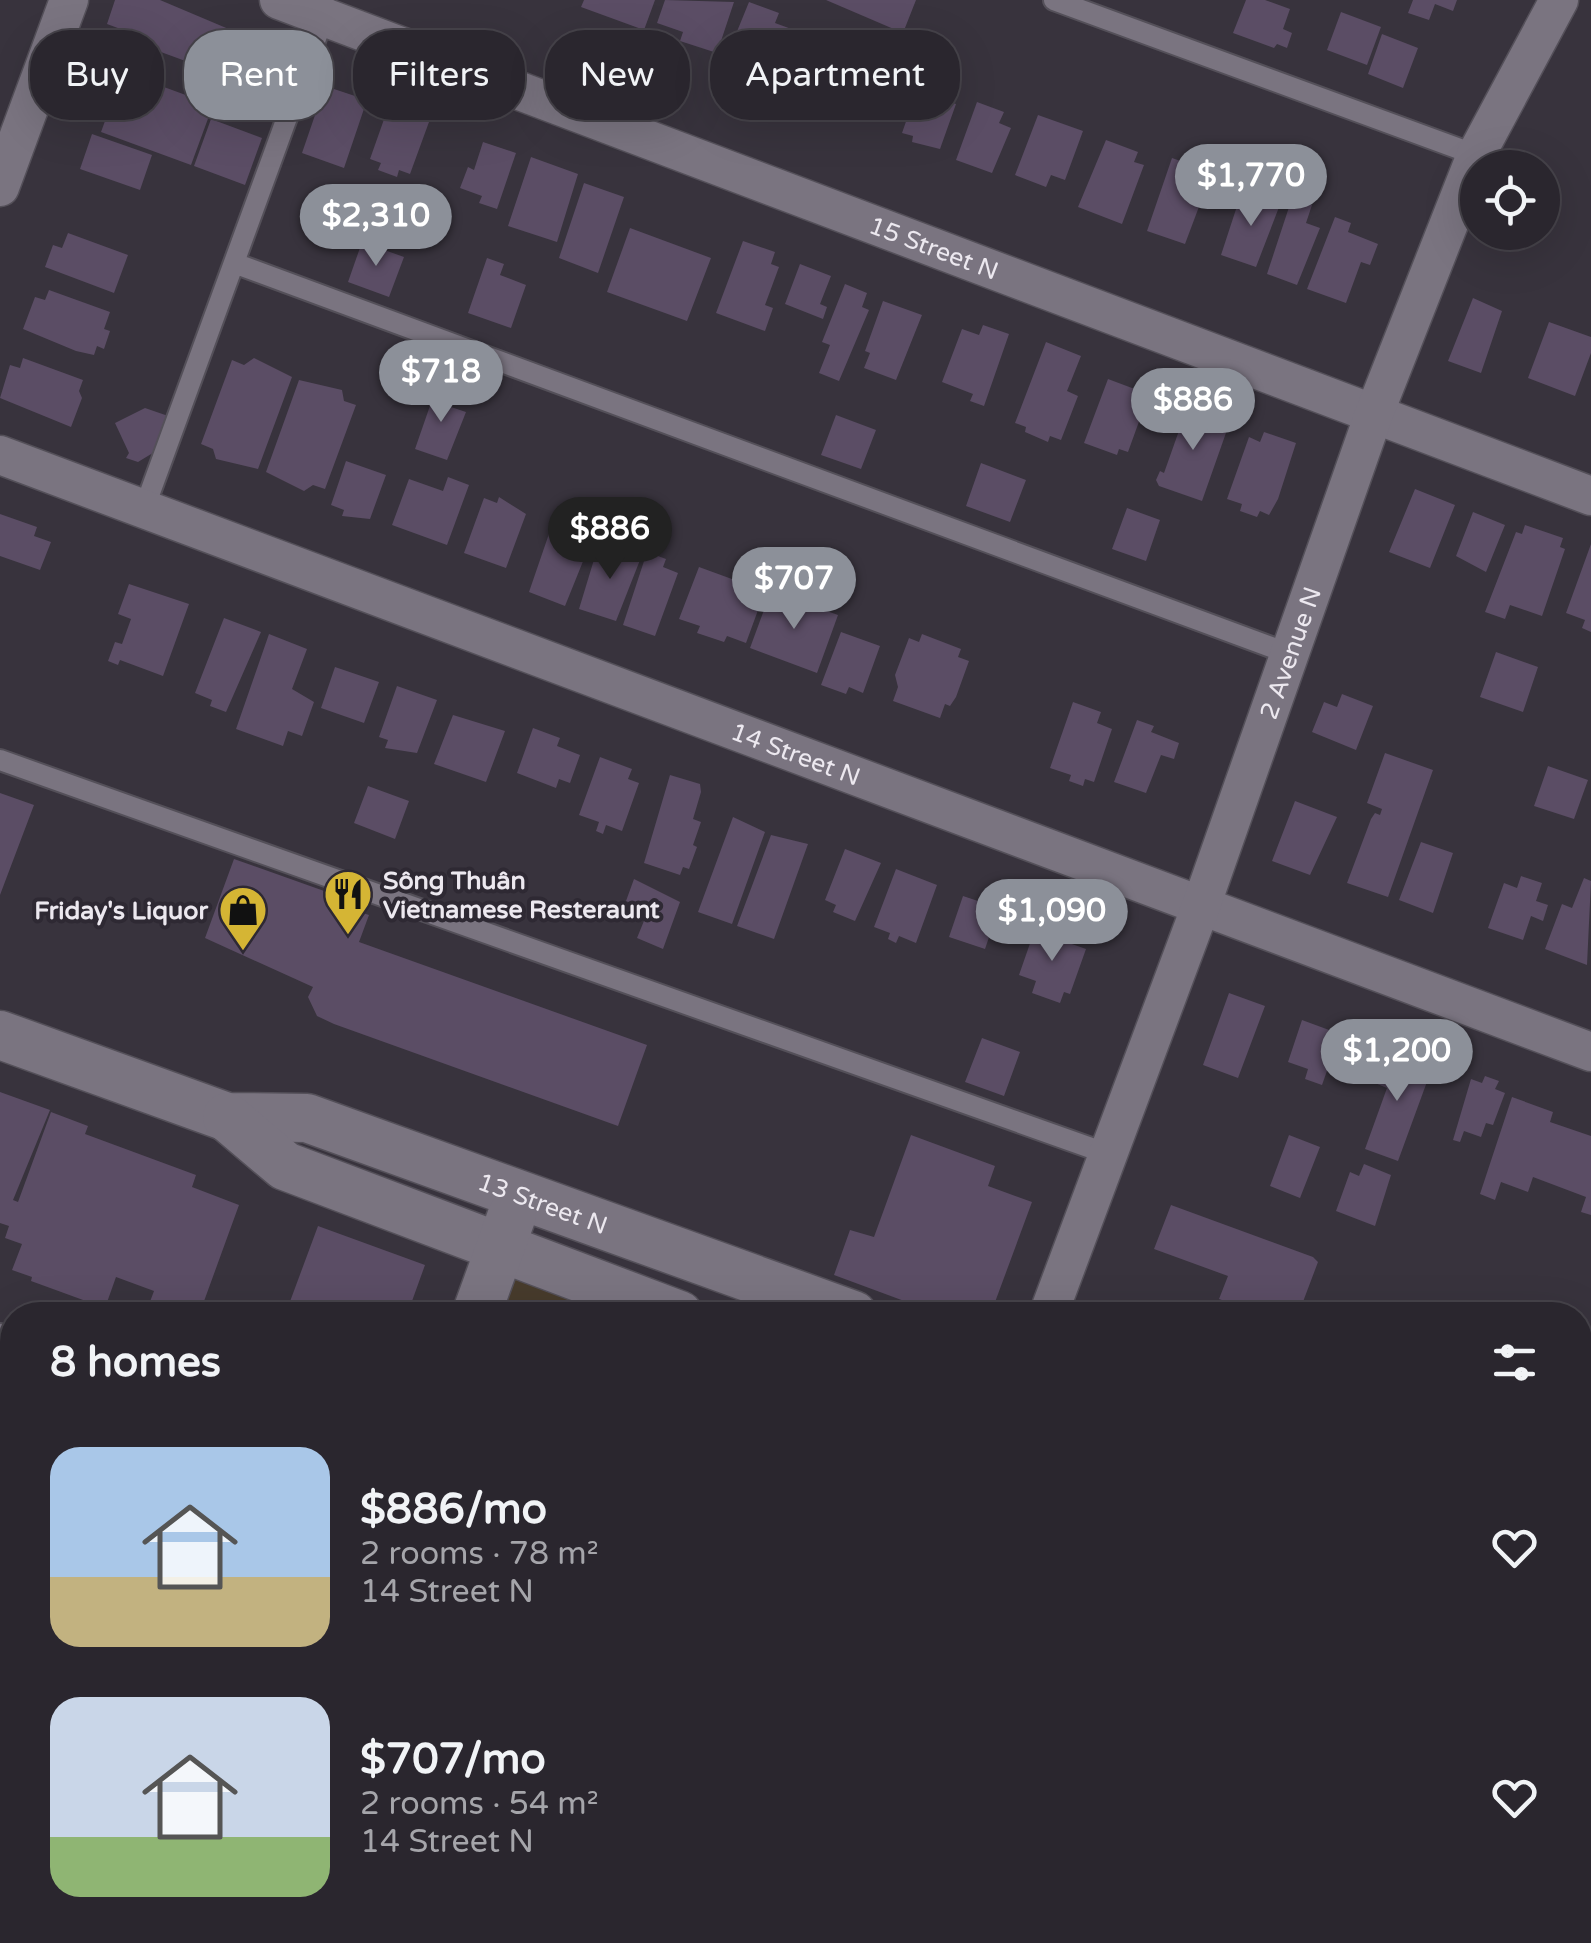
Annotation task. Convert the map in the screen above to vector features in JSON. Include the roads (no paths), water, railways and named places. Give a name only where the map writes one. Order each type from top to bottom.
[{"type":"street","points":[[0,187],[68,0]]},
{"type":"street","name":"15 Street N","points":[[279,0],[327,8],[1591,496]]},
{"type":"street","name":"2 Avenue N","points":[[1479,150],[1559,0]]},
{"type":"street","name":"2 Avenue N","points":[[1053,1302],[1201,906],[1374,414],[1460,196]]},
{"type":"street","name":"14 Street N","points":[[0,455],[1591,1052]]},
{"type":"street","name":"13 Street N","points":[[0,1034],[227,1117],[307,1118],[816,1302]]},
{"type":"street","name":"13 Street N","points":[[227,1117],[285,1166],[645,1302]]},
{"type":"street","points":[[481,1302],[520,1194]]},
{"type":"lane","points":[[1054,0],[1462,150]]},
{"type":"lane","points":[[144,509],[327,8]]},
{"type":"lane","points":[[234,262],[1290,654]]},
{"type":"lane","points":[[0,760],[1108,1154]]},
{"type":"place","name":"Sông Thuân Vietnamese Resteraunt","points":[[348,936]]},
{"type":"place","name":"Friday's Liquor","points":[[243,952]]}]
